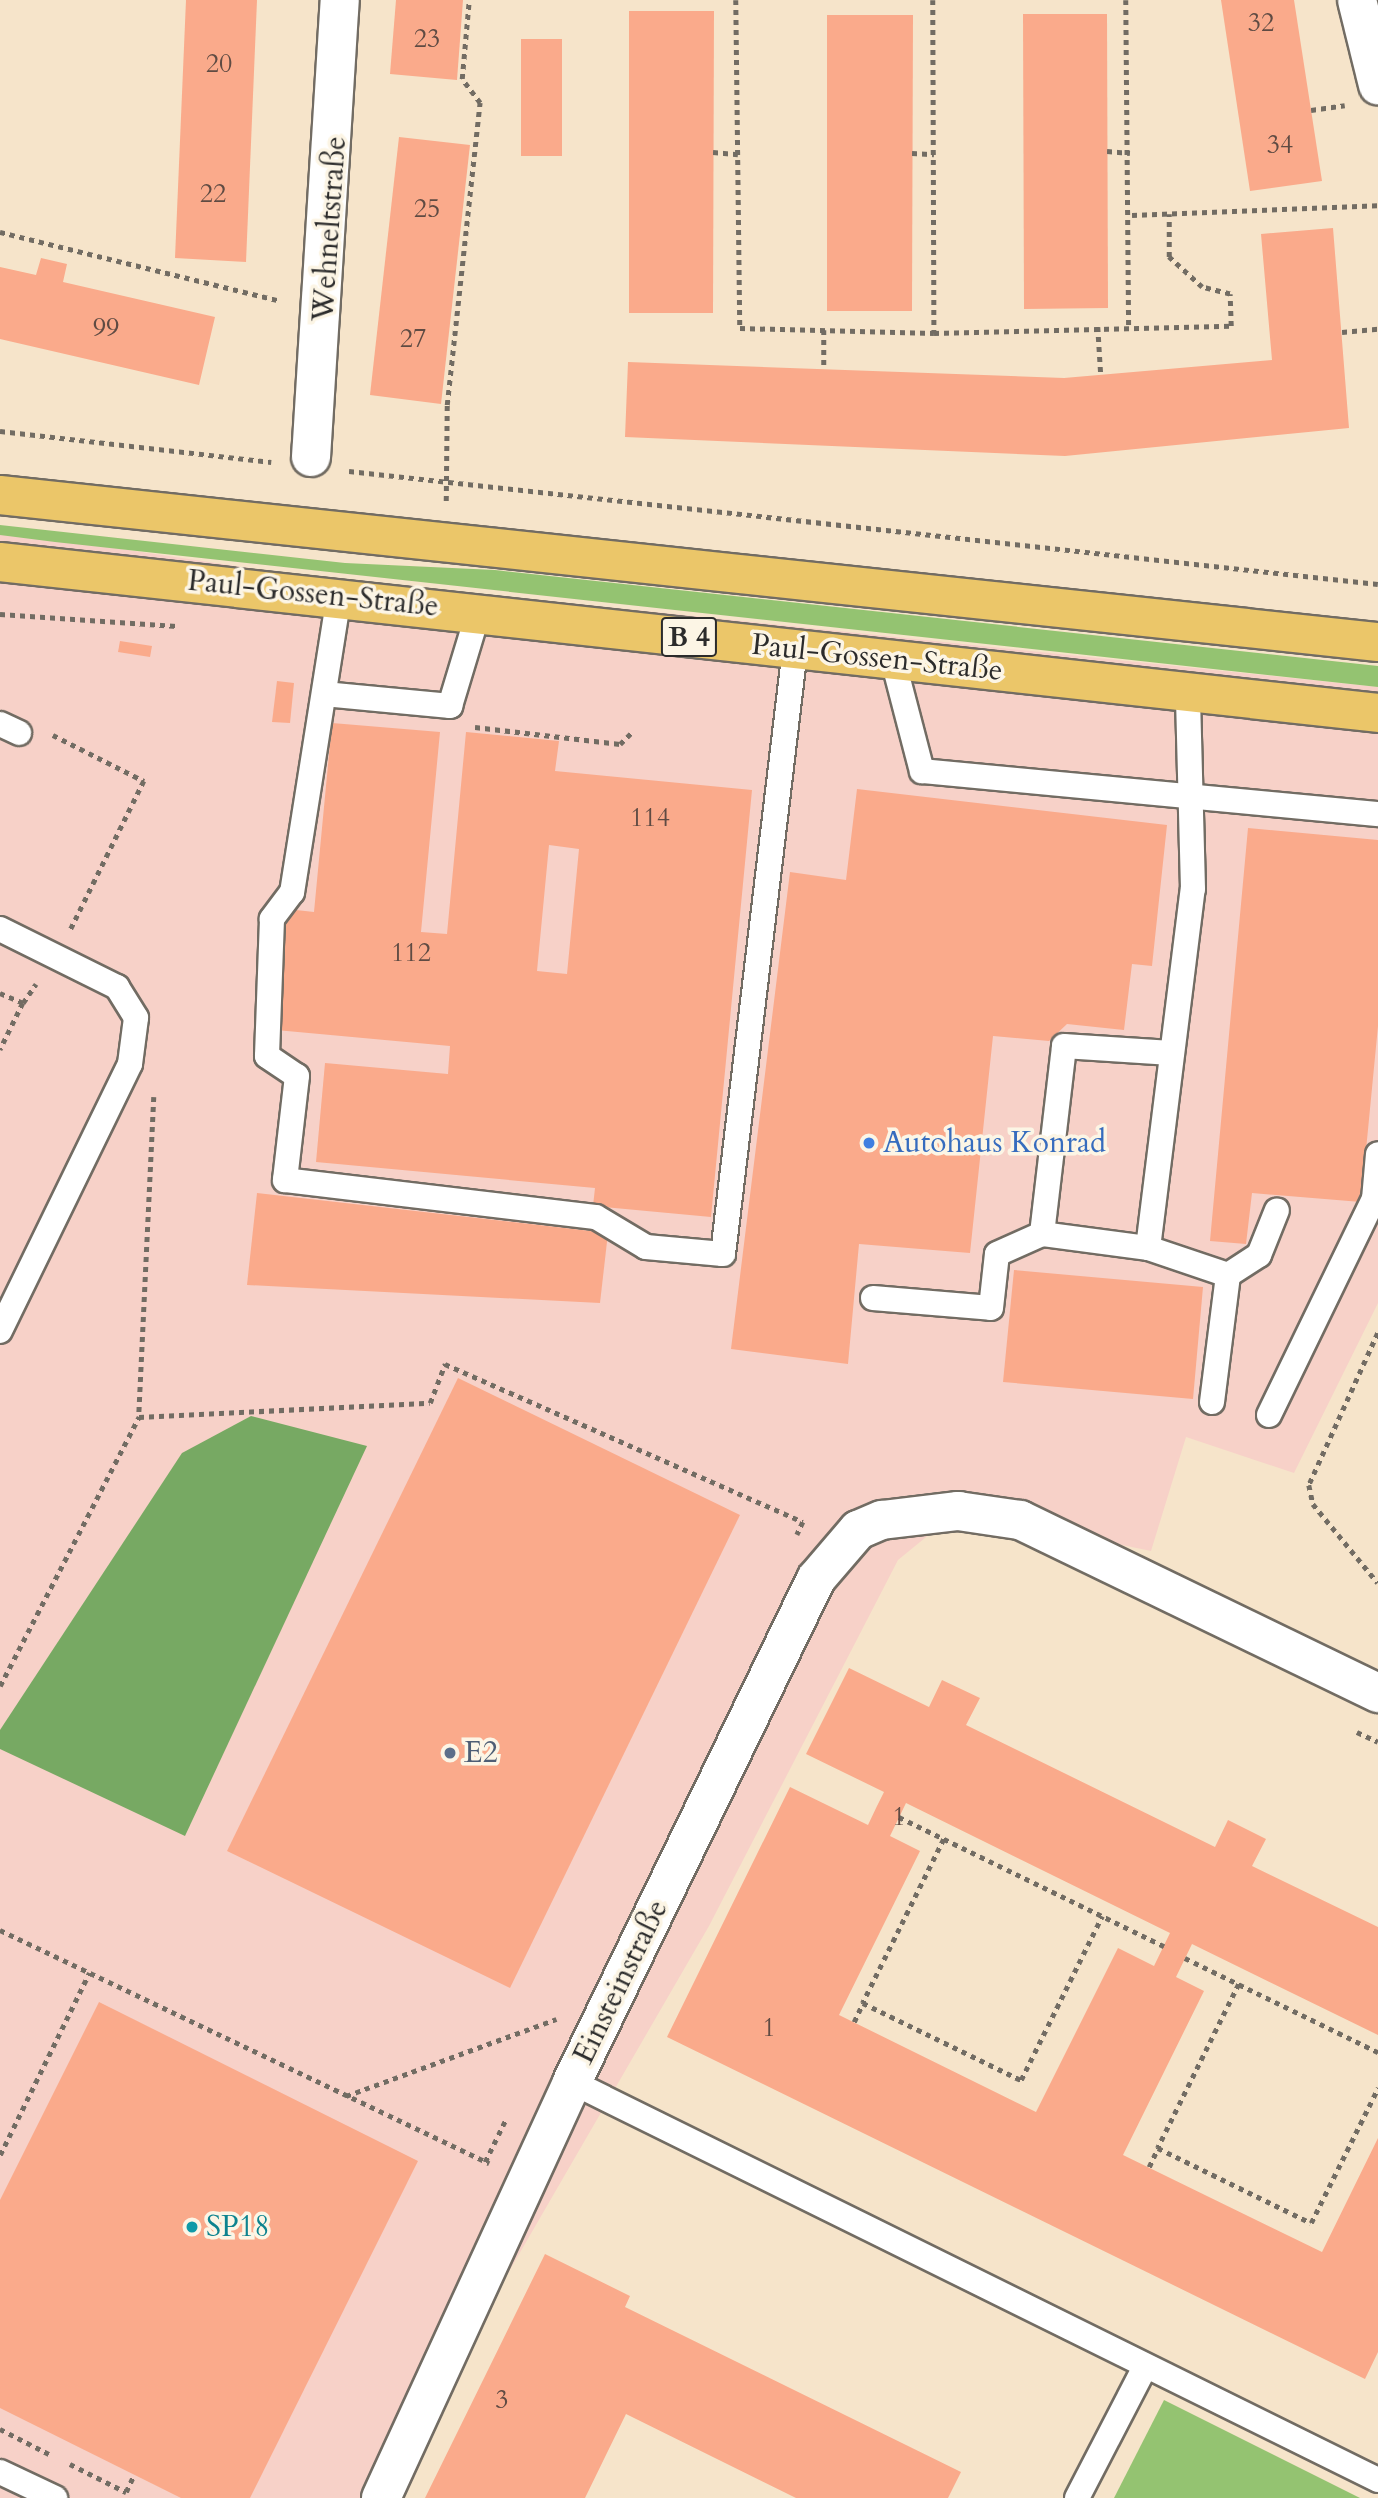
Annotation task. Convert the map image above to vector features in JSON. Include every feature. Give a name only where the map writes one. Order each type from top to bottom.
[{"type":"main road","name":"B 4","points":[[0,495],[1378,642]]},
{"type":"main road","name":"Paul-Gossen-Straße","points":[[0,562],[340,596],[1378,713]]},
{"type":"street","name":"Wehneltstraße","points":[[309,463],[340,0]]},
{"type":"street","points":[[1357,0],[1378,85]]},
{"type":"street","name":"Einsteinstraße","points":[[381,2498],[572,2082],[816,1579],[858,1530],[912,1515],[958,1511],[1020,1520],[1378,1693]]},
{"type":"lane","points":[[340,596],[292,892],[272,919],[267,1056],[297,1076],[285,1180],[596,1217],[646,1247],[723,1254],[794,649]]},
{"type":"lane","points":[[324,694],[450,706],[478,612]]},
{"type":"lane","points":[[893,660],[922,771],[1378,814]]},
{"type":"lane","points":[[1148,1248],[1193,889],[1188,692]]},
{"type":"lane","points":[[0,929],[117,987],[136,1018],[130,1064],[0,1331]]},
{"type":"lane","points":[[1042,1234],[1064,1046],[1171,1052]]},
{"type":"lane","points":[[1269,1415],[1374,1199],[1378,1154]]},
{"type":"lane","points":[[1212,1402],[1228,1275],[1259,1255],[1277,1210]]},
{"type":"lane","points":[[873,1298],[991,1308],[997,1254],[1042,1234],[1148,1248],[1228,1275]]},
{"type":"lane","points":[[572,2082],[1145,2367],[1376,2473]]},
{"type":"lane","points":[[1076,2498],[1145,2367]]},
{"type":"lane","points":[[0,2472],[55,2498]]},
{"type":"path","points":[[445,510],[449,483],[447,405],[480,103],[461,79],[469,0]]},
{"type":"path","points":[[736,0],[740,328],[933,333],[1098,327],[1129,329],[1231,326],[1230,294],[1202,288],[1169,257],[1170,214]]},
{"type":"path","points":[[933,0],[933,333]]},
{"type":"path","points":[[1126,0],[1132,215],[1129,329]]},
{"type":"path","points":[[1107,151],[1130,153]]},
{"type":"path","points":[[713,152],[738,154]]},
{"type":"path","points":[[912,153],[933,154]]},
{"type":"path","points":[[1132,215],[1378,205]]},
{"type":"path","points":[[0,232],[247,292]]},
{"type":"path","points":[[1098,327],[1101,376]]},
{"type":"path","points":[[1342,332],[1378,329]]},
{"type":"path","points":[[824,330],[824,368]]},
{"type":"path","points":[[0,431],[309,463],[449,483],[1378,584]]},
{"type":"path","points":[[0,614],[193,627]]},
{"type":"path","points":[[450,706],[464,726],[620,744],[632,732]]},
{"type":"path","points":[[0,1050],[23,1003],[54,955],[144,781],[49,733]]},
{"type":"path","points":[[0,993],[23,1003]]},
{"type":"path","points":[[0,1686],[139,1417],[155,1079],[130,1064]]},
{"type":"path","points":[[1378,1333],[1309,1485],[1312,1504],[1378,1583]]},
{"type":"path","points":[[139,1417],[430,1403],[445,1364],[803,1522],[791,1546]]},
{"type":"path","points":[[899,1817],[1164,1947]]},
{"type":"path","points":[[854,2022],[944,1839]]},
{"type":"path","points":[[863,2003],[1021,2080],[1102,1916]]},
{"type":"path","points":[[0,1930],[346,2096],[528,2178]]},
{"type":"path","points":[[1185,1958],[1378,2052]]},
{"type":"path","points":[[0,2155],[89,1973]]},
{"type":"path","points":[[1149,2167],[1239,1984]]},
{"type":"path","points":[[346,2096],[555,2020],[561,2008]]},
{"type":"path","points":[[1158,2148],[1311,2223],[1378,2088]]},
{"type":"path","points":[[0,2429],[126,2492],[134,2475]]},
{"type":"shaded area","points":[[0,531],[289,574],[1378,687],[1378,1303],[1294,1473],[1186,1437],[1151,1551],[958,1511],[898,1560],[709,1926],[378,2498],[0,2498]]},
{"type":"green space","points":[[0,525],[345,563],[495,570],[1378,666],[1378,687],[55,542],[0,535]]},
{"type":"green space","points":[[251,1416],[367,1446],[185,1836],[0,1749],[0,1730],[182,1453]]},
{"type":"green space","points":[[1164,2400],[1360,2498],[1114,2498]]},
{"type":"building","points":[[186,0],[257,0],[246,262],[175,258]]},
{"type":"building","points":[[396,0],[463,0],[457,80],[390,74]]},
{"type":"building","points":[[1221,0],[1294,0],[1322,181],[1250,191]]},
{"type":"building","points":[[629,11],[714,11],[713,313],[629,313]]},
{"type":"building","points":[[1023,14],[1107,14],[1108,308],[1024,309]]},
{"type":"building","points":[[827,15],[913,15],[912,311],[827,311]]},
{"type":"building","points":[[521,39],[562,39],[562,156],[521,156]]},
{"type":"building","points":[[399,137],[470,145],[441,404],[370,395]]},
{"type":"building","points":[[1333,228],[1349,428],[1065,456],[625,437],[628,362],[1064,378],[1272,360],[1261,234]]},
{"type":"building","points":[[41,258],[67,264],[63,282],[215,317],[199,385],[0,339],[0,267],[36,275]]},
{"type":"building","points":[[120,641],[152,646],[150,657],[118,652]]},
{"type":"building","points":[[277,681],[294,683],[290,723],[272,722]]},
{"type":"building","points":[[332,723],[440,732],[421,932],[447,934],[466,732],[559,741],[555,771],[752,790],[711,1217],[593,1206],[595,1188],[316,1162],[325,1063],[448,1074],[450,1046],[276,1030],[287,909],[314,912]],"holes":[[[549,845],[579,849],[567,974],[537,971]]]},
{"type":"building","name":"Autohaus Konrad","points":[[857,789],[1167,825],[1152,966],[1132,964],[1124,1030],[1067,1024],[1049,1041],[993,1036],[970,1253],[859,1244],[848,1364],[731,1349],[790,872],[846,880]]},
{"type":"building","points":[[1248,828],[1378,840],[1378,1026],[1361,1202],[1252,1193],[1246,1244],[1210,1241]]},
{"type":"building","points":[[257,1193],[608,1233],[600,1303],[247,1285]]},
{"type":"building","points":[[1014,1270],[1203,1287],[1193,1399],[1003,1382]]},
{"type":"building","name":"E2","points":[[458,1378],[740,1515],[510,1988],[227,1851]]},
{"type":"building","points":[[849,1668],[929,1707],[942,1680],[980,1698],[966,1725],[1215,1847],[1228,1820],[1266,1839],[1252,1866],[1378,1927],[1378,2035],[1192,1944],[1176,1977],[1204,1991],[1123,2155],[1322,2252],[1378,2138],[1378,2352],[1365,2379],[667,2037],[790,1787],[868,1825],[884,1792],[806,1754]],"holes":[[[906,1803],[1170,1933],[1154,1966],[1118,1948],[1036,2112],[839,2015],[920,1851],[890,1836]]]},
{"type":"building","name":"SP18","points":[[99,2002],[418,2161],[250,2498],[181,2498],[0,2408],[0,2200]]},
{"type":"building","points":[[545,2254],[630,2296],[625,2307],[961,2472],[948,2498],[796,2498],[626,2414],[585,2498],[425,2498]]},
{"type":"place","name":"Autohaus Konrad","points":[[869,1143]]},
{"type":"place","name":"E2","points":[[450,1753]]},
{"type":"place","name":"SP18","points":[[192,2227]]}]
